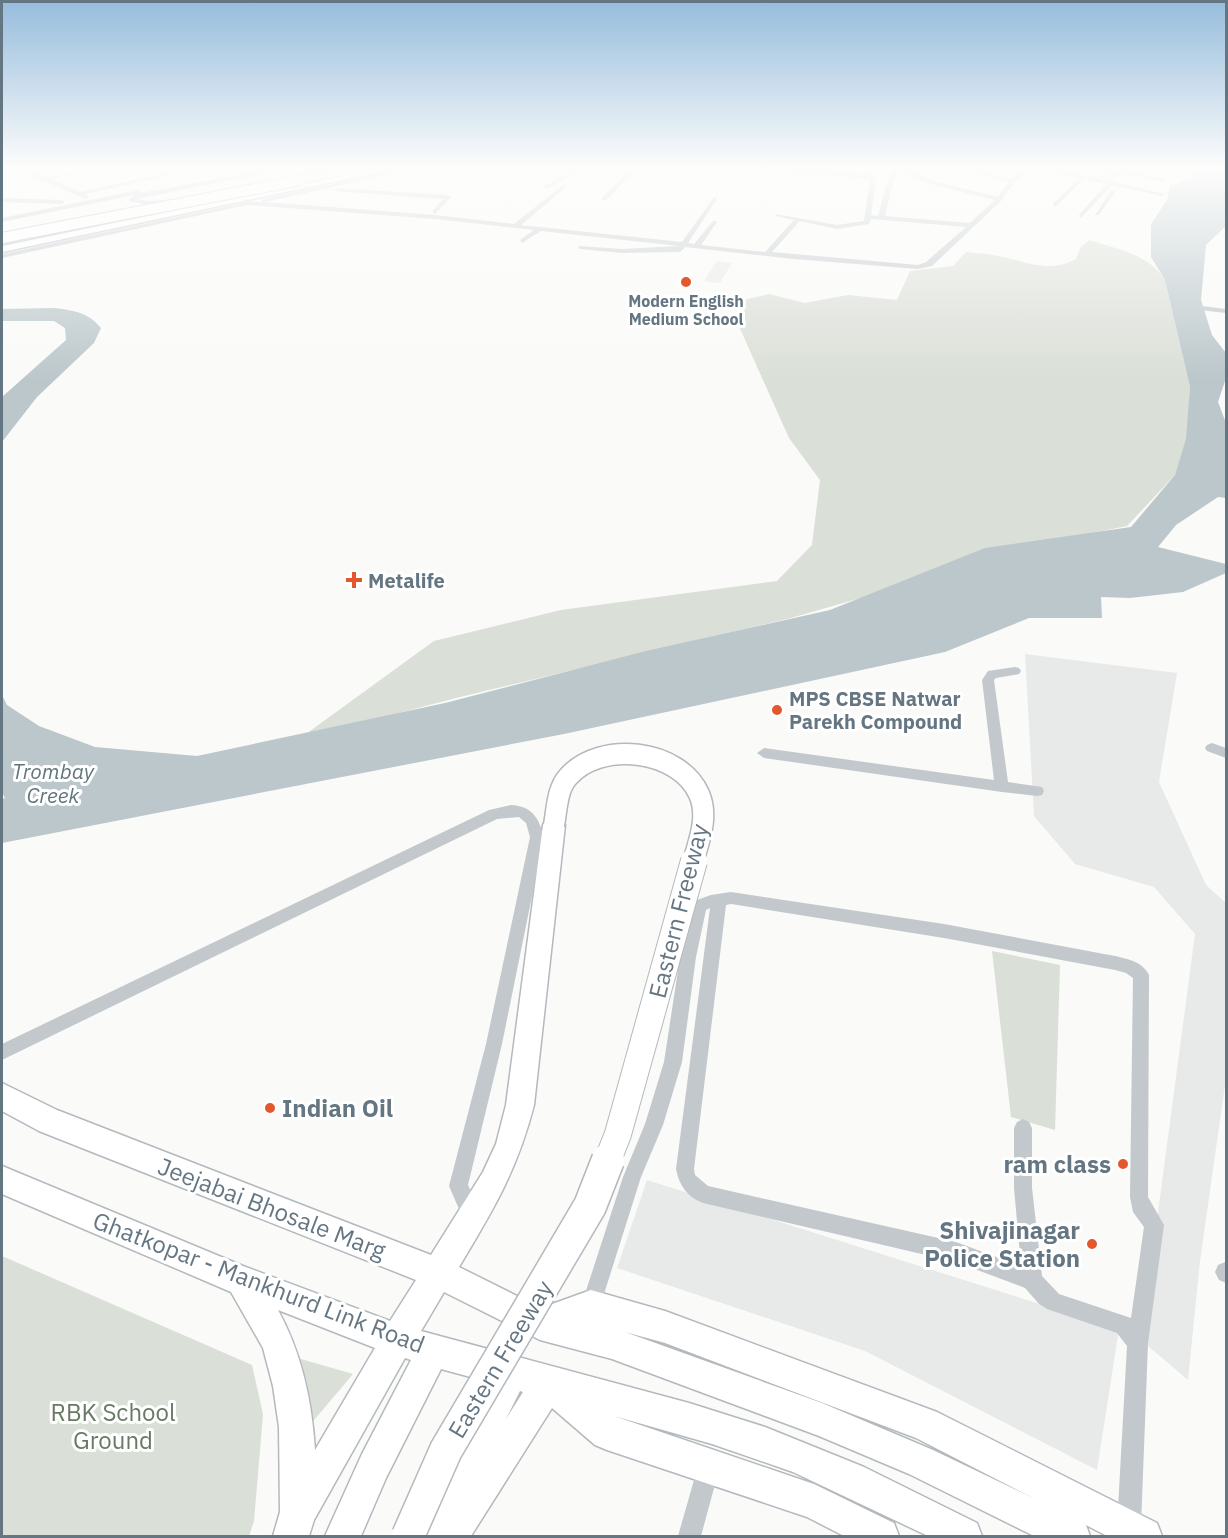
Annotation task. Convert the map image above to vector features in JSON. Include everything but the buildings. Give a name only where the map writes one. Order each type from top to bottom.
[{"type":"highway","points":[[2,251],[38,238]]},
{"type":"highway","points":[[31,241],[44,238]]},
{"type":"highway","points":[[2,239],[31,241],[47,238]]},
{"type":"highway","name":"Eastern Freeway","points":[[295,1525],[397,1340],[493,1182],[509,1147],[520,1105],[558,798],[572,773],[589,762],[620,754],[651,756],[674,766],[697,788],[703,806],[700,838],[618,1134],[590,1206],[446,1450],[408,1536]]},
{"type":"highway","name":"Jeejabai Bhosale Marg","points":[[2,1096],[49,1121],[438,1273],[540,1324],[612,1343],[822,1420],[921,1462],[1072,1536]]},
{"type":"highway","name":"Ghatkopar - Mankhurd Link Road","points":[[2,1180],[242,1281],[397,1340],[549,1383],[607,1433],[709,1465]]},
{"type":"highway","points":[[242,1281],[278,1344],[288,1378],[298,1432],[295,1525]]},
{"type":"highway","points":[[540,1324],[591,1306],[666,1327],[925,1424],[1136,1532]]},
{"type":"highway","points":[[343,1536],[374,1466],[434,1349]]},
{"type":"highway","points":[[424,1536],[513,1372]]},
{"type":"highway","points":[[450,1536],[549,1383],[736,1434],[832,1472],[912,1508],[964,1536]]},
{"type":"highway","points":[[709,1465],[814,1502],[881,1536]]},
{"type":"street","points":[[2,251],[72,238]]},
{"type":"street","points":[[522,241],[527,238]]},
{"type":"street","points":[[634,238],[722,249],[923,267],[956,238]]},
{"type":"street","points":[[580,247],[622,251],[678,250],[682,249],[688,238]]},
{"type":"street","points":[[697,245],[702,238]]},
{"type":"street","points":[[768,253],[782,238]]},
{"type":"street","points":[[722,249],[727,240]]},
{"type":"street","points":[[1202,308],[1227,311]]},
{"type":"street","points":[[1211,318],[1227,320]]},
{"type":"street","points":[[1002,787],[988,680],[992,675],[1015,671]]},
{"type":"street","points":[[1212,748],[1227,753]]},
{"type":"street","points":[[764,753],[1037,791]]},
{"type":"street","points":[[2,1052],[494,814],[513,810],[525,812],[534,822],[537,837],[494,1044],[459,1185],[472,1216]]},
{"type":"street","points":[[591,1306],[632,1177],[654,1125],[673,1062],[688,957],[699,906],[719,899],[731,898],[944,931],[1115,963],[1138,971],[1141,975],[1138,1197],[1140,1205],[1154,1225],[1138,1343],[1136,1532]]},
{"type":"street","points":[[719,899],[685,1169],[687,1180],[703,1194],[956,1252],[1032,1280],[1046,1297],[1054,1302],[1124,1325],[1138,1343]]},
{"type":"street","points":[[1023,1128],[1023,1188],[1032,1280]]},
{"type":"street","points":[[689,1536],[709,1465]]},
{"type":"shaded area","points":[[717,261],[732,263],[720,283],[704,281]]},
{"type":"shaded area","points":[[1025,654],[1177,673],[1159,782],[1206,885],[1226,903],[1226,1078],[1200,1261],[1188,1380],[1141,1340],[1195,934],[1154,887],[1075,864],[1034,816]]},
{"type":"shaded area","points":[[647,1180],[1119,1329],[1097,1470],[865,1351],[617,1268]]},
{"type":"green space","points":[[1089,240],[1141,258],[1158,271],[1165,280],[1190,387],[1188,435],[1175,475],[1127,526],[989,554],[878,593],[791,618],[456,698],[299,739],[434,641],[561,610],[777,581],[812,545],[820,480],[789,438],[737,322],[739,301],[769,294],[805,303],[848,295],[897,300],[910,271],[953,266],[966,252],[1048,266],[1076,259],[1080,248]]},
{"type":"green space","points":[[992,951],[1060,965],[1055,1130],[1011,1117]]},
{"type":"green space","name":"RBK School Ground","points":[[2,1256],[252,1365],[263,1414],[254,1521],[249,1536],[2,1536]]},
{"type":"green space","points":[[294,1357],[353,1374],[309,1426]]},
{"type":"water","name":"Trombay Creek","points":[[1151,238],[1214,238],[1206,245],[1201,300],[1212,335],[1226,353],[1226,378],[1218,402],[1226,423],[1226,498],[1218,497],[1176,525],[1158,547],[1226,564],[1226,573],[1183,592],[1130,598],[1101,597],[1102,618],[1029,618],[945,652],[564,734],[2,843],[2,799],[5,798],[2,793],[2,695],[7,705],[39,726],[95,747],[197,756],[445,703],[646,651],[830,610],[985,548],[1131,527],[1175,475],[1186,439],[1190,387],[1165,280],[1151,257]]},
{"type":"water","points":[[55,308],[86,315],[101,328],[94,343],[37,397],[2,442],[2,397],[66,340],[65,328],[54,321],[2,321],[2,309]]},
{"type":"place","name":"Modern English Medium School","points":[[686,282]]},
{"type":"place","name":"Metalife","points":[[354,580]]},
{"type":"place","name":"MPS CBSE Natwar Parekh Compound","points":[[777,710]]},
{"type":"place","name":"Indian Oil","points":[[270,1108]]},
{"type":"place","name":"ram class","points":[[1123,1164]]},
{"type":"place","name":"Shivajinagar Police Station","points":[[1092,1244]]}]
